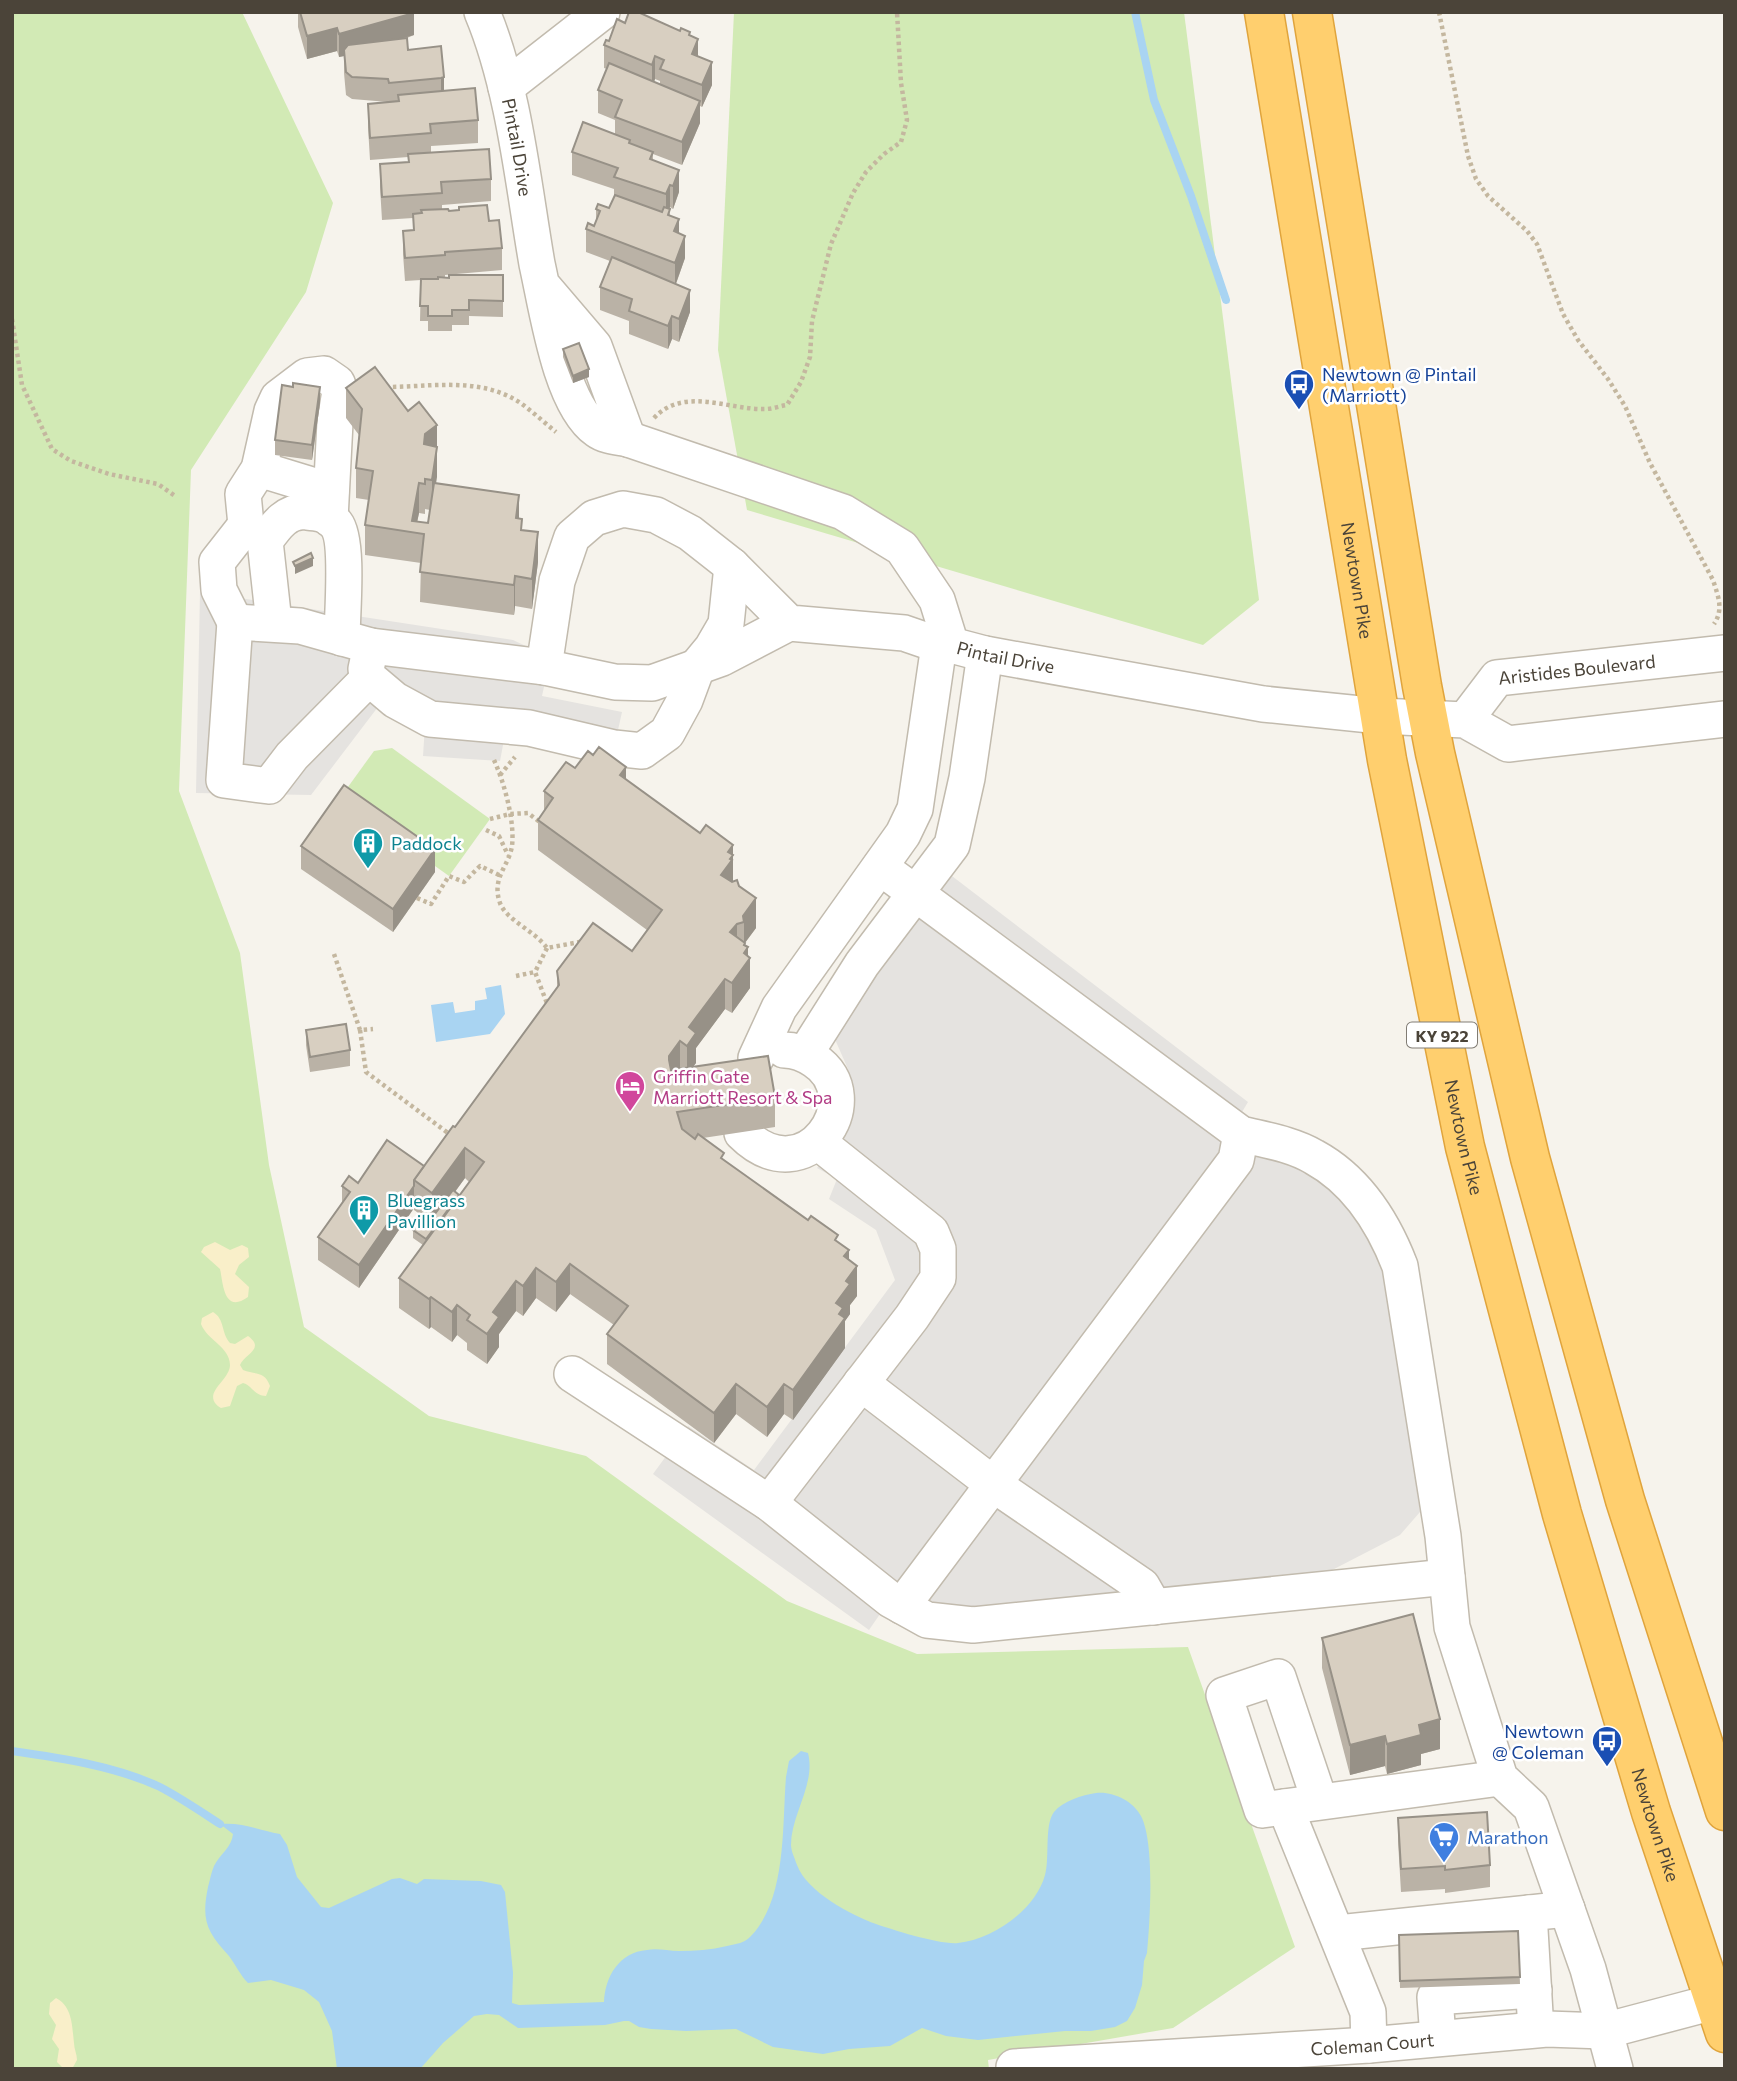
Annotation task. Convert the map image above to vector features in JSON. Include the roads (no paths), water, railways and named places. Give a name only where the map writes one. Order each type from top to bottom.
[{"type":"highway","name":"Newtown Pike","points":[[1264,12],[1380,716],[1419,925],[1465,1147],[1566,1527],[1648,1801],[1721,2012]]},
{"type":"highway","name":"KY 922","points":[[1312,12],[1530,1158],[1625,1500],[1725,1811]]},
{"type":"street","points":[[506,86],[602,12]]},
{"type":"street","name":"Pintail Drive","points":[[483,13],[496,47],[506,86],[542,285],[567,388],[583,417],[599,432],[843,512],[902,548],[937,600],[945,645],[1263,704],[1447,720]]},
{"type":"street","points":[[274,623],[255,533],[243,494],[260,469],[272,411],[278,398],[307,376],[324,374],[337,383],[340,391],[335,422],[330,505],[343,550],[360,654],[395,700],[430,719],[529,728],[614,748],[642,751],[667,733],[685,700],[698,665],[726,624],[732,566]]},
{"type":"street","points":[[260,469],[330,505]]},
{"type":"street","points":[[330,505],[323,514],[300,511],[255,533],[217,562],[219,590],[235,622],[224,780],[269,786],[360,654]]},
{"type":"street","points":[[544,667],[557,581],[572,537],[594,518],[623,509],[656,515],[690,533],[732,566],[789,623]]},
{"type":"street","points":[[235,622],[300,626],[360,654],[544,667],[615,682],[652,683],[722,658],[789,623],[904,633],[945,645],[915,809],[903,834],[779,1008],[745,1071],[771,1051],[788,1049],[805,1054],[820,1063],[830,1077],[836,1094],[836,1111],[829,1128],[818,1142],[803,1151],[785,1154],[768,1152],[753,1144],[741,1132]]},
{"type":"street","name":"Aristides Boulevard","points":[[1447,720],[1497,678],[1716,640]]},
{"type":"street","points":[[805,1054],[862,964],[952,845],[967,778],[985,654]]},
{"type":"street","points":[[1447,720],[1508,744],[1725,719]]},
{"type":"street","points":[[880,867],[1241,1135],[1276,1142],[1313,1157],[1341,1177],[1376,1214],[1391,1243],[1402,1279],[1443,1536],[1452,1627],[1500,1778],[1531,1807],[1588,1969],[1615,2069]]},
{"type":"street","points":[[902,1606],[1236,1160],[1241,1135]]},
{"type":"street","points":[[769,1503],[912,1317],[938,1278],[938,1249],[931,1233],[818,1142]]},
{"type":"street","points":[[572,1374],[769,1503],[902,1606],[927,1620],[973,1625],[1447,1577]]},
{"type":"street","points":[[861,1383],[993,1484],[1142,1586],[1154,1607]]},
{"type":"street","points":[[1320,1802],[1278,1677],[1224,1695],[1262,1810],[1500,1778]]},
{"type":"street","points":[[1285,1807],[1368,2012],[1369,2045]]},
{"type":"street","points":[[1338,1933],[1567,1909]]},
{"type":"street","points":[[1529,1913],[1536,2030]]},
{"type":"street","points":[[1438,2038],[1435,1997],[1534,1990]]},
{"type":"street","name":"Coleman Court","points":[[1028,2067],[1369,2045],[1536,2030],[1604,2031],[1721,2012]]},
{"type":"water","points":[[501,985],[505,1014],[490,1034],[436,1042],[431,1005],[453,1002],[455,1013],[475,1010],[475,1001],[487,999],[485,988]]},
{"type":"water","points":[[801,1751],[808,1753],[809,1776],[791,1845],[802,1875],[820,1893],[855,1915],[894,1930],[940,1942],[958,1943],[985,1936],[1011,1921],[1033,1900],[1045,1875],[1051,1818],[1062,1805],[1079,1797],[1102,1793],[1116,1795],[1133,1806],[1141,1816],[1148,1844],[1150,1903],[1142,1985],[1135,2008],[1127,2021],[1115,2027],[1091,2031],[978,2040],[946,2036],[922,2028],[890,2046],[823,2054],[773,2047],[736,2029],[651,2029],[639,2027],[629,2021],[605,2025],[518,2028],[499,2015],[487,2014],[474,2016],[443,2043],[420,2069],[337,2069],[332,2031],[319,2002],[304,1990],[271,1980],[248,1983],[215,1940],[208,1925],[205,1909],[211,1874],[233,1834],[220,1824],[243,1825],[280,1834],[287,1845],[297,1877],[321,1907],[329,1908],[392,1879],[400,1878],[417,1884],[424,1879],[481,1881],[501,1885],[505,1892],[513,1973],[512,2003],[604,2002],[607,1984],[615,1967],[629,1955],[651,1949],[703,1950],[740,1943],[751,1936],[763,1920],[777,1882],[783,1839],[786,1777],[789,1761]]},
{"type":"waterway","points":[[1135,12],[1154,100],[1191,196],[1226,300]]},
{"type":"waterway","points":[[12,1751],[125,1773],[168,1791],[220,1824]]},
{"type":"place","name":"Newtown @ Pintail (Marriott)","points":[[1299,411]]},
{"type":"place","name":"Paddock","points":[[368,870]]},
{"type":"place","name":"Griffin Gate Marriott Resort & Spa","points":[[630,1113]]},
{"type":"place","name":"Bluegrass Pavillion","points":[[364,1237]]},
{"type":"place","name":"Newtown @ Coleman","points":[[1607,1768]]},
{"type":"place","name":"Marathon","points":[[1444,1864]]}]
